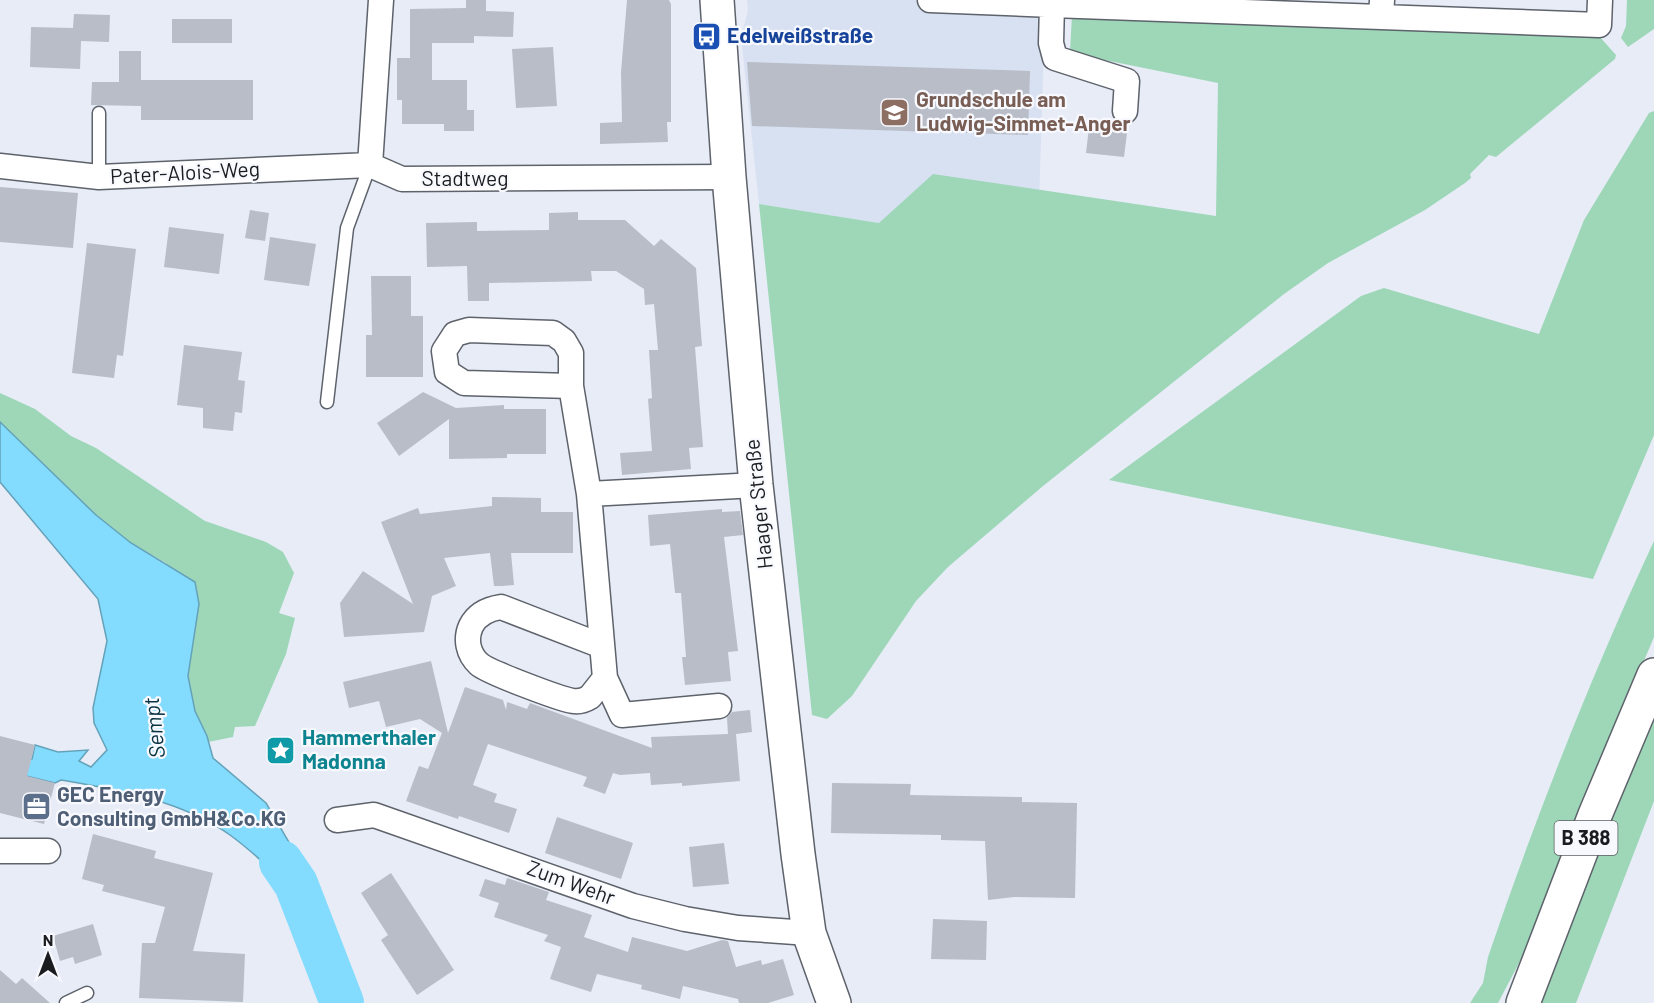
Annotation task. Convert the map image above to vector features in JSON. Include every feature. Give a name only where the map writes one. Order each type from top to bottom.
[{"type":"street","points":[[370,165],[381,0]]},
{"type":"street","name":"Haager Straße","points":[[717,0],[729,177],[756,485],[809,933],[834,1003]]},
{"type":"street","points":[[930,0],[1381,9],[1599,25],[1600,0]]},
{"type":"street","points":[[1052,2],[1051,43],[1055,58],[1090,66],[1127,81],[1125,111]]},
{"type":"street","name":"Stadtweg","points":[[370,165],[402,179],[729,177]]},
{"type":"street","name":"Pater-Alois-Weg","points":[[0,166],[99,177],[370,165]]},
{"type":"street","points":[[571,386],[464,383],[447,372],[444,351],[456,334],[469,330],[553,333],[564,340],[571,353],[571,386],[589,494],[605,678],[622,715],[719,706]]},
{"type":"street","points":[[589,494],[673,492],[756,485]]},
{"type":"street","points":[[602,646],[501,607],[492,608],[477,617],[468,640],[472,656],[484,668],[571,701],[590,697],[605,678]]},
{"type":"street","name":"B 388","points":[[1523,1003],[1595,815],[1654,675]]},
{"type":"street","name":"Zum Wehr","points":[[337,820],[374,815],[633,906],[685,919],[738,928],[809,933]]},
{"type":"street","points":[[0,850],[48,851]]},
{"type":"lane","points":[[99,113],[99,177]]},
{"type":"lane","points":[[327,402],[347,228],[370,165]]},
{"type":"lane","points":[[66,1003],[87,993]]},
{"type":"shaded area","name":"Grundschule am Ludwig-Simmet-Anger","points":[[747,0],[1073,0],[1045,13],[1037,266],[879,223],[759,204],[741,36],[748,11]]},
{"type":"green space","points":[[1627,0],[1654,0],[1654,29],[1628,47],[1621,38],[1626,26]]},
{"type":"green space","points":[[1072,14],[1599,36],[1616,55],[1615,59],[1496,157],[1489,155],[1470,174],[1471,178],[1465,183],[1425,210],[1328,263],[1284,294],[1043,486],[948,567],[916,601],[852,696],[827,719],[812,715],[759,204],[879,223],[933,174],[1216,216],[1218,83],[1070,53]]},
{"type":"green space","points":[[1654,111],[1654,435],[1593,579],[1109,480],[1361,296],[1384,288],[1539,334],[1584,220],[1649,113]]},
{"type":"green space","points":[[0,393],[35,409],[71,436],[96,448],[205,521],[266,542],[283,552],[294,573],[279,613],[295,618],[286,654],[255,726],[235,727],[233,737],[208,742],[195,711],[188,676],[199,604],[166,563],[131,543],[96,515],[0,422]]},
{"type":"green space","points":[[1654,541],[1654,637],[1573,829],[1530,942],[1498,1003],[1470,1003],[1483,983],[1488,957],[1506,904],[1565,747]]},
{"type":"green space","points":[[1654,712],[1654,801],[1576,1003],[1539,1003]]},
{"type":"water","points":[[0,422],[96,515],[131,543],[195,582],[199,604],[188,676],[195,711],[207,736],[213,758],[266,803],[300,861],[319,919],[304,915],[292,908],[284,897],[277,876],[230,835],[191,813],[148,798],[105,788],[61,780],[55,783],[22,775],[27,759],[32,759],[35,745],[58,752],[88,750],[79,761],[91,767],[107,750],[94,723],[93,708],[107,641],[98,599],[0,482]]},
{"type":"building","points":[[466,0],[486,0],[486,11],[514,12],[513,37],[474,36],[474,43],[432,43],[432,80],[467,80],[467,110],[474,110],[474,131],[444,131],[444,124],[402,124],[402,100],[397,100],[397,58],[410,58],[410,9],[466,8]]},
{"type":"building","points":[[627,0],[669,0],[671,4],[671,122],[667,122],[668,142],[600,144],[600,123],[622,122],[621,72]]},
{"type":"building","points":[[74,14],[110,15],[109,42],[81,41],[80,69],[30,67],[31,27],[73,28]]},
{"type":"building","points":[[172,19],[232,19],[232,43],[172,43]]},
{"type":"building","points":[[553,47],[557,106],[516,108],[512,49]]},
{"type":"building","points":[[119,51],[141,51],[141,80],[253,80],[253,120],[141,120],[141,106],[91,105],[92,82],[119,82]]},
{"type":"building","points":[[747,62],[1030,71],[1028,135],[752,126]]},
{"type":"building","points":[[1090,119],[1128,125],[1124,157],[1086,153]]},
{"type":"building","points":[[0,187],[78,193],[73,248],[0,242]]},
{"type":"building","points":[[250,210],[269,213],[265,241],[245,238]]},
{"type":"building","points":[[578,212],[578,220],[625,220],[654,246],[661,239],[696,268],[702,346],[695,347],[703,447],[689,448],[691,469],[622,475],[620,453],[652,451],[648,399],[652,398],[649,350],[658,350],[654,304],[645,305],[644,289],[616,271],[591,271],[592,281],[489,283],[489,301],[468,301],[467,266],[427,267],[426,223],[477,222],[477,231],[549,230],[549,213]]},
{"type":"building","points":[[169,227],[224,234],[219,274],[164,267]]},
{"type":"building","points":[[270,237],[316,244],[309,286],[264,280]]},
{"type":"building","points":[[87,243],[136,249],[123,356],[117,355],[114,378],[72,373]]},
{"type":"building","points":[[371,276],[411,276],[411,316],[423,316],[423,377],[366,377],[366,335],[372,335]]},
{"type":"building","points":[[184,345],[242,352],[238,380],[245,381],[242,413],[235,412],[233,431],[203,428],[203,408],[177,405]]},
{"type":"building","points":[[423,392],[456,408],[504,405],[504,409],[546,409],[546,454],[507,454],[507,458],[449,459],[449,419],[399,456],[377,423]]},
{"type":"building","points":[[492,497],[541,498],[541,512],[573,512],[573,553],[511,553],[514,585],[503,586],[494,586],[490,553],[444,558],[456,586],[432,596],[424,632],[344,637],[340,603],[363,571],[413,604],[381,522],[418,508],[420,514],[492,506]]},
{"type":"building","points":[[722,509],[722,512],[740,511],[743,535],[724,537],[738,651],[728,652],[731,681],[685,685],[682,657],[686,657],[681,593],[675,593],[670,544],[650,546],[648,515]]},
{"type":"building","points":[[431,661],[448,733],[465,687],[503,700],[506,710],[507,702],[527,709],[530,703],[652,748],[651,737],[728,734],[727,718],[732,712],[750,710],[752,732],[736,734],[740,781],[682,786],[682,783],[651,785],[650,773],[620,775],[613,773],[605,794],[583,786],[587,777],[488,744],[473,785],[497,794],[494,802],[517,809],[509,833],[406,801],[419,766],[428,769],[442,733],[420,719],[386,727],[379,701],[349,708],[343,682]]},
{"type":"building","points":[[0,736],[35,745],[27,776],[55,783],[44,824],[0,813]]},
{"type":"building","points":[[832,783],[911,784],[910,795],[1022,797],[1022,802],[1077,803],[1075,898],[1014,897],[988,900],[985,841],[941,840],[941,835],[831,833]]},
{"type":"building","points":[[557,817],[633,843],[621,879],[545,853]]},
{"type":"building","points":[[93,834],[156,851],[154,858],[213,873],[193,951],[245,954],[243,1002],[139,998],[142,943],[155,943],[165,907],[102,891],[104,885],[82,879]]},
{"type":"building","points":[[724,843],[729,884],[693,887],[689,847]]},
{"type":"building","points":[[391,873],[454,970],[417,995],[381,940],[388,935],[361,893]]},
{"type":"building","points":[[507,878],[549,892],[546,900],[592,915],[584,937],[628,952],[632,937],[687,951],[722,940],[728,941],[736,967],[761,960],[762,965],[783,959],[794,995],[768,1003],[739,1003],[738,999],[683,986],[680,999],[641,989],[642,985],[597,974],[591,992],[550,979],[561,947],[544,941],[548,935],[494,917],[499,903],[479,896],[485,879],[505,885]]},
{"type":"building","points":[[933,919],[987,921],[986,960],[931,959]]},
{"type":"building","points":[[93,924],[102,955],[75,964],[73,957],[60,961],[53,936]]},
{"type":"building","points":[[0,970],[16,984],[22,978],[50,1003],[0,1003]]},
{"type":"waterway","name":"Sempt","points":[[281,862],[296,884],[342,1003]]},
{"type":"place","name":"Edelweißstraße","points":[[706,36]]},
{"type":"place","name":"Grundschule am Ludwig-Simmet-Anger","points":[[895,112]]},
{"type":"place","name":"Hammerthaler Madonna","points":[[281,750]]},
{"type":"place","name":"GEC Energy Consulting GmbH&Co.KG","points":[[36,807]]}]
